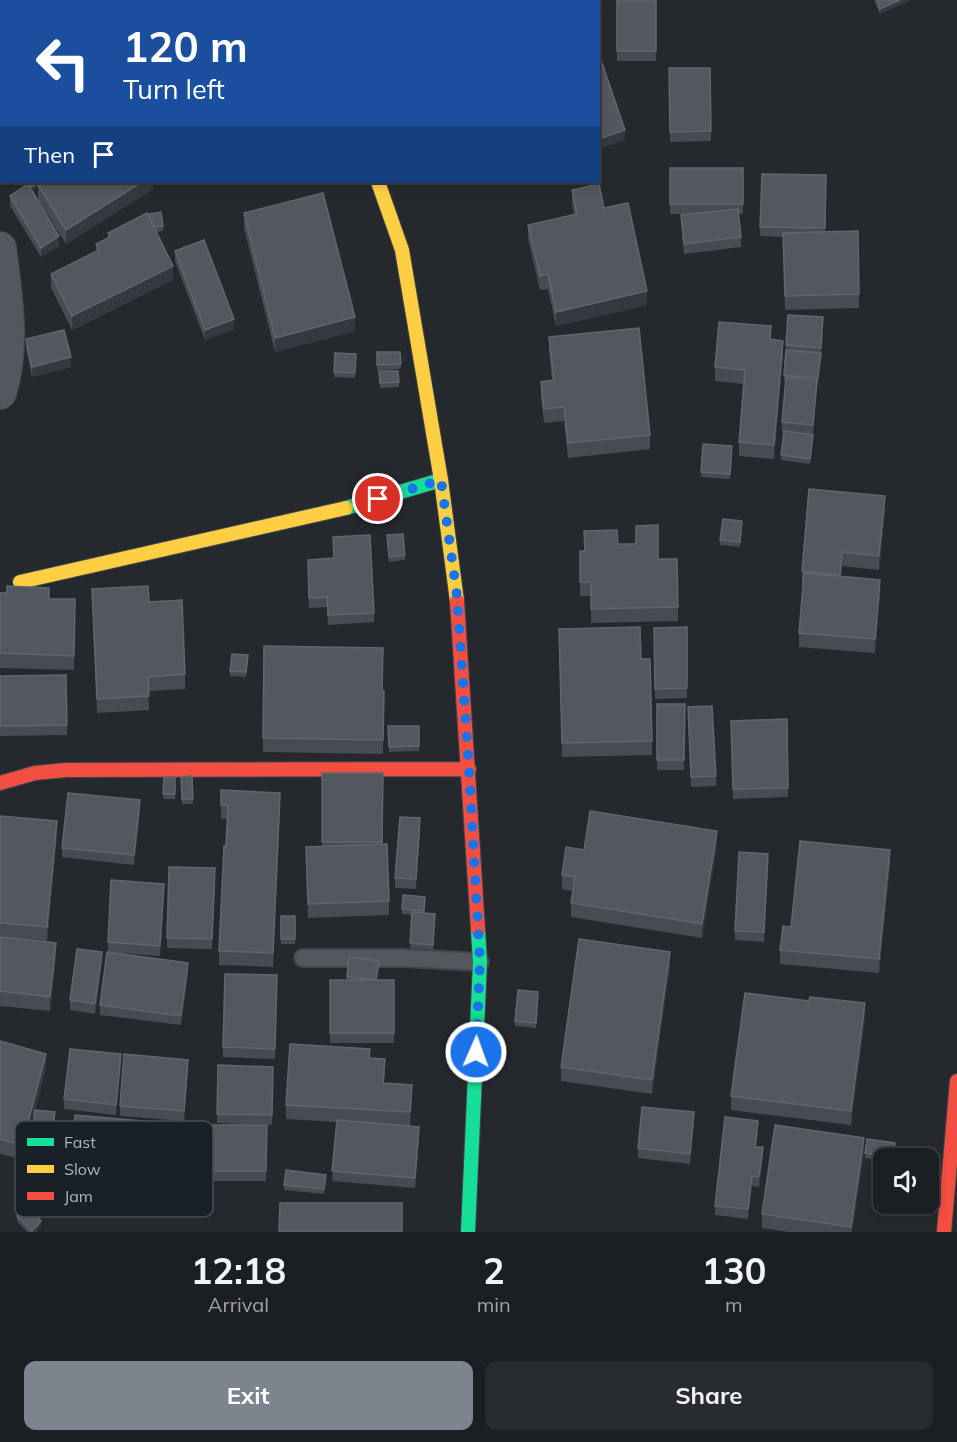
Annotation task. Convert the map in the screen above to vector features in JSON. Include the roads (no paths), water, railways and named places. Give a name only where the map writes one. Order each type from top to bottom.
[{"type":"street","points":[[378,183],[402,250],[441,480],[457,596],[480,962],[468,1232]]},
{"type":"street","points":[[0,248],[8,304],[6,373],[0,393]]},
{"type":"street","points":[[20,582],[335,511],[441,480]]},
{"type":"street","points":[[0,783],[35,773],[66,770],[469,769]]},
{"type":"street","points":[[944,1232],[957,1081]]},
{"type":"lane","points":[[303,958],[403,958],[480,962]]}]
